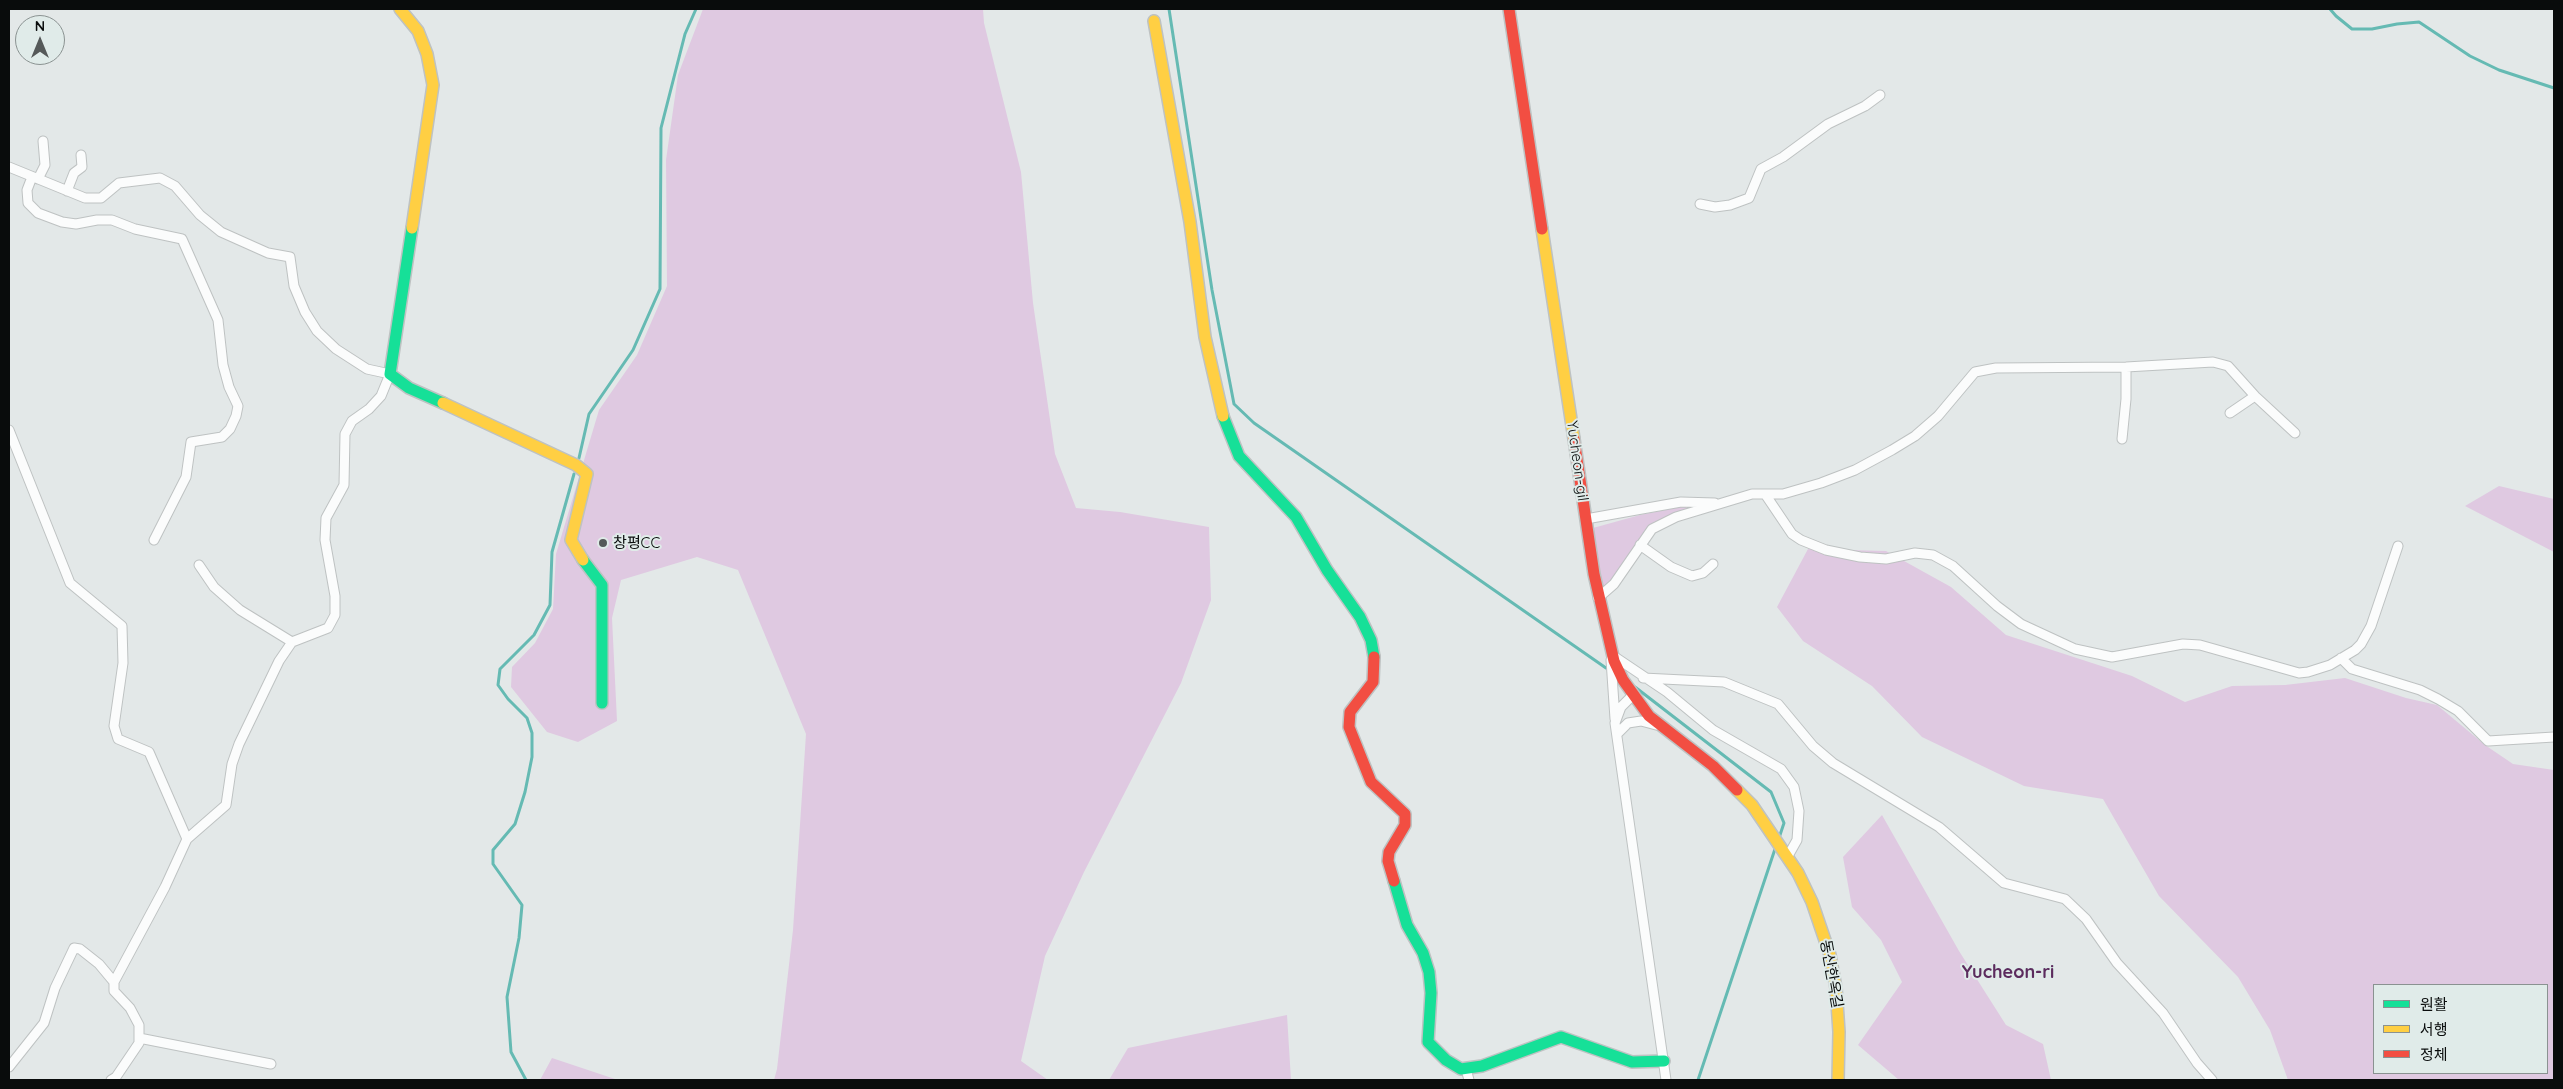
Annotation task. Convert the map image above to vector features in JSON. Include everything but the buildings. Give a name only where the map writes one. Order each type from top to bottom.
[{"type":"street","points":[[110,1080],[116,1077],[139,1043],[139,1025],[130,1008],[114,991],[114,982],[165,887],[187,839],[226,805],[232,764],[239,744],[279,662],[292,642],[328,628],[335,614],[335,596],[324,540],[326,518],[344,485],[345,434],[352,421],[369,409],[381,396],[390,374],[433,85],[427,54],[418,31],[400,9]]},
{"type":"street","name":"Yucheon-gil","points":[[1509,9],[1598,598],[1611,653],[1618,670],[1633,695],[1649,716],[1734,785],[1752,804],[1785,852]]},
{"type":"street","points":[[1154,21],[1190,222],[1205,337],[1221,411],[1239,456],[1296,517],[1327,570],[1360,616],[1371,640],[1375,665],[1373,682],[1350,712],[1349,727],[1371,782],[1405,814],[1405,825],[1389,852],[1388,861],[1407,925],[1422,953],[1429,972],[1431,993],[1426,1038],[1446,1060],[1467,1075],[1482,1066],[1561,1037],[1632,1062],[1664,1061]]},
{"type":"street","points":[[1700,204],[1715,207],[1730,205],[1749,198],[1761,169],[1783,157],[1828,124],[1865,106],[1880,95]]},
{"type":"street","points":[[43,141],[45,165],[28,190],[28,203],[38,213],[62,222],[76,224],[97,220],[112,220],[135,229],[182,239],[218,320],[223,365],[229,387],[238,406],[236,416],[230,430],[222,437],[190,442],[186,476],[154,540]]},
{"type":"street","points":[[67,191],[74,173],[82,167],[81,155]]},
{"type":"street","points":[[9,167],[85,198],[100,198],[120,182],[160,178],[175,186],[200,215],[221,232],[268,253],[290,257],[294,286],[304,312],[317,331],[336,349],[367,369],[390,374],[409,388],[576,465],[586,474],[571,540],[577,552],[602,585],[602,703]]},
{"type":"street","points":[[1598,598],[1614,584],[1652,529],[1661,523],[1752,494],[1783,494],[1821,484],[1855,470],[1915,436],[1938,416],[1975,372],[1996,368],[2126,367],[2214,362],[2228,366],[2254,396],[2296,433]]},
{"type":"street","points":[[2122,438],[2126,399],[2126,367]]},
{"type":"street","points":[[2230,413],[2254,396]]},
{"type":"street","points":[[9,430],[70,583],[122,626],[123,663],[114,726],[118,738],[148,752],[187,839]]},
{"type":"street","points":[[1765,494],[1792,534],[1801,540],[1826,550],[1860,557],[1886,559],[1915,554],[1933,555],[1953,566],[1997,606],[2022,624],[2088,653],[2122,656],[2167,646],[2200,645],[2299,673],[2316,670],[2341,658],[2359,646],[2369,631],[2398,546]]},
{"type":"street","points":[[1586,519],[1681,502],[1722,503]]},
{"type":"street","points":[[1640,545],[1671,567],[1692,576],[1703,573],[1713,564]]},
{"type":"street","points":[[200,565],[214,586],[240,610],[292,642]]},
{"type":"street","points":[[1611,653],[1643,678],[1667,692],[1713,730],[1781,769],[1794,787],[1799,811],[1797,840],[1785,852]]},
{"type":"street","points":[[1611,653],[1617,734],[1666,1080]]},
{"type":"street","points":[[2341,658],[2352,669],[2420,690],[2458,710],[2488,741],[2554,738]]},
{"type":"street","points":[[1643,678],[1724,682],[1778,704],[1820,752],[1912,812],[1939,827],[2004,883],[2065,899],[2086,919],[2117,963],[2163,1013],[2197,1063],[2212,1080]]},
{"type":"street","points":[[1616,723],[1621,707],[1633,695]]},
{"type":"street","points":[[1617,734],[1625,725],[1634,721],[1648,722],[1661,726]]},
{"type":"street","name":"동산한옥길","points":[[1785,852],[1812,902],[1830,955],[1836,988],[1839,1032],[1838,1080]]},
{"type":"street","points":[[9,1067],[44,1023],[55,988],[74,948],[80,949],[99,964],[114,982]]},
{"type":"street","points":[[139,1038],[271,1064]]},
{"type":"shaded area","points":[[703,9],[983,9],[984,23],[1021,172],[1033,303],[1055,454],[1076,508],[1120,512],[1209,527],[1211,600],[1181,683],[1084,872],[1045,956],[1021,1061],[1048,1080],[774,1080],[777,1069],[793,930],[806,734],[738,570],[697,557],[621,580],[612,618],[617,721],[578,742],[547,732],[511,687],[512,667],[535,643],[553,609],[556,554],[599,410],[637,355],[667,286],[666,160],[678,75]]},
{"type":"shaded area","points":[[2499,486],[2554,499],[2554,552],[2465,506]]},
{"type":"shaded area","points":[[1685,506],[1688,509],[1654,522],[1647,529],[1613,578],[1602,589],[1593,528],[1640,515]]},
{"type":"shaded area","points":[[1808,549],[1886,551],[1951,587],[2006,635],[2132,676],[2185,702],[2232,686],[2285,685],[2345,678],[2406,698],[2437,705],[2485,745],[2513,764],[2554,770],[2554,1080],[2288,1080],[2270,1030],[2238,977],[2159,896],[2103,799],[2024,786],[1922,737],[1872,686],[1803,641],[1777,607]]},
{"type":"shaded area","points":[[1882,815],[1959,951],[2006,1025],[2043,1044],[2051,1080],[1899,1080],[1858,1045],[1902,982],[1881,940],[1852,907],[1843,857]]},
{"type":"shaded area","points":[[1287,1015],[1291,1080],[1109,1080],[1128,1048]]},
{"type":"shaded area","points":[[552,1058],[618,1080],[540,1080]]},
{"type":"waterway","points":[[579,458],[589,414],[633,350],[660,289],[661,128],[685,34],[696,9]]},
{"type":"waterway","points":[[1169,9],[1212,290],[1234,404],[1254,423],[1606,668]]},
{"type":"waterway","points":[[2330,9],[2352,29],[2372,29],[2419,22],[2470,56],[2499,70],[2554,88]]},
{"type":"waterway","points":[[526,1080],[511,1052],[507,997],[519,938],[522,905],[493,864],[493,850],[515,824],[525,792],[532,757],[532,733],[527,718],[508,699],[498,685],[500,669],[534,635],[550,605],[552,552],[574,474]]},
{"type":"waterway","points":[[1635,687],[1771,792],[1784,823],[1779,838]]},
{"type":"waterway","points":[[1698,1080],[1776,846]]},
{"type":"traffic: fast","points":[[412,228],[390,374],[409,388],[443,403]]},
{"type":"traffic: fast","points":[[1223,416],[1239,456],[1296,517],[1327,570],[1360,617],[1371,640],[1374,657]]},
{"type":"traffic: fast","points":[[583,560],[602,585],[602,703]]},
{"type":"traffic: fast","points":[[1394,881],[1407,925],[1423,953],[1429,972],[1431,993],[1428,1042],[1446,1060],[1461,1069],[1482,1066],[1561,1037],[1632,1062],[1664,1061]]},
{"type":"traffic: slow","points":[[400,9],[418,31],[427,54],[433,85],[412,228]]},
{"type":"traffic: slow","points":[[1154,21],[1190,222],[1205,337],[1223,416]]},
{"type":"traffic: slow","points":[[1542,229],[1574,439]]},
{"type":"traffic: slow","points":[[443,403],[576,465],[587,474],[571,540],[583,560]]},
{"type":"traffic: slow","points":[[1737,790],[1752,805],[1798,873],[1812,902],[1830,955],[1836,988],[1839,1032],[1838,1080]]},
{"type":"traffic: jam","points":[[1509,9],[1542,229]]},
{"type":"traffic: jam","points":[[1574,439],[1594,574],[1614,661],[1623,680],[1649,716],[1713,766],[1737,790]]},
{"type":"traffic: jam","points":[[1374,657],[1373,682],[1350,712],[1349,727],[1371,782],[1405,814],[1405,825],[1389,852],[1388,861],[1394,881]]},
{"type":"place","name":"창평CC","points":[[603,543]]},
{"type":"district","name":"Yucheon-ri","points":[[2008,973]]}]
